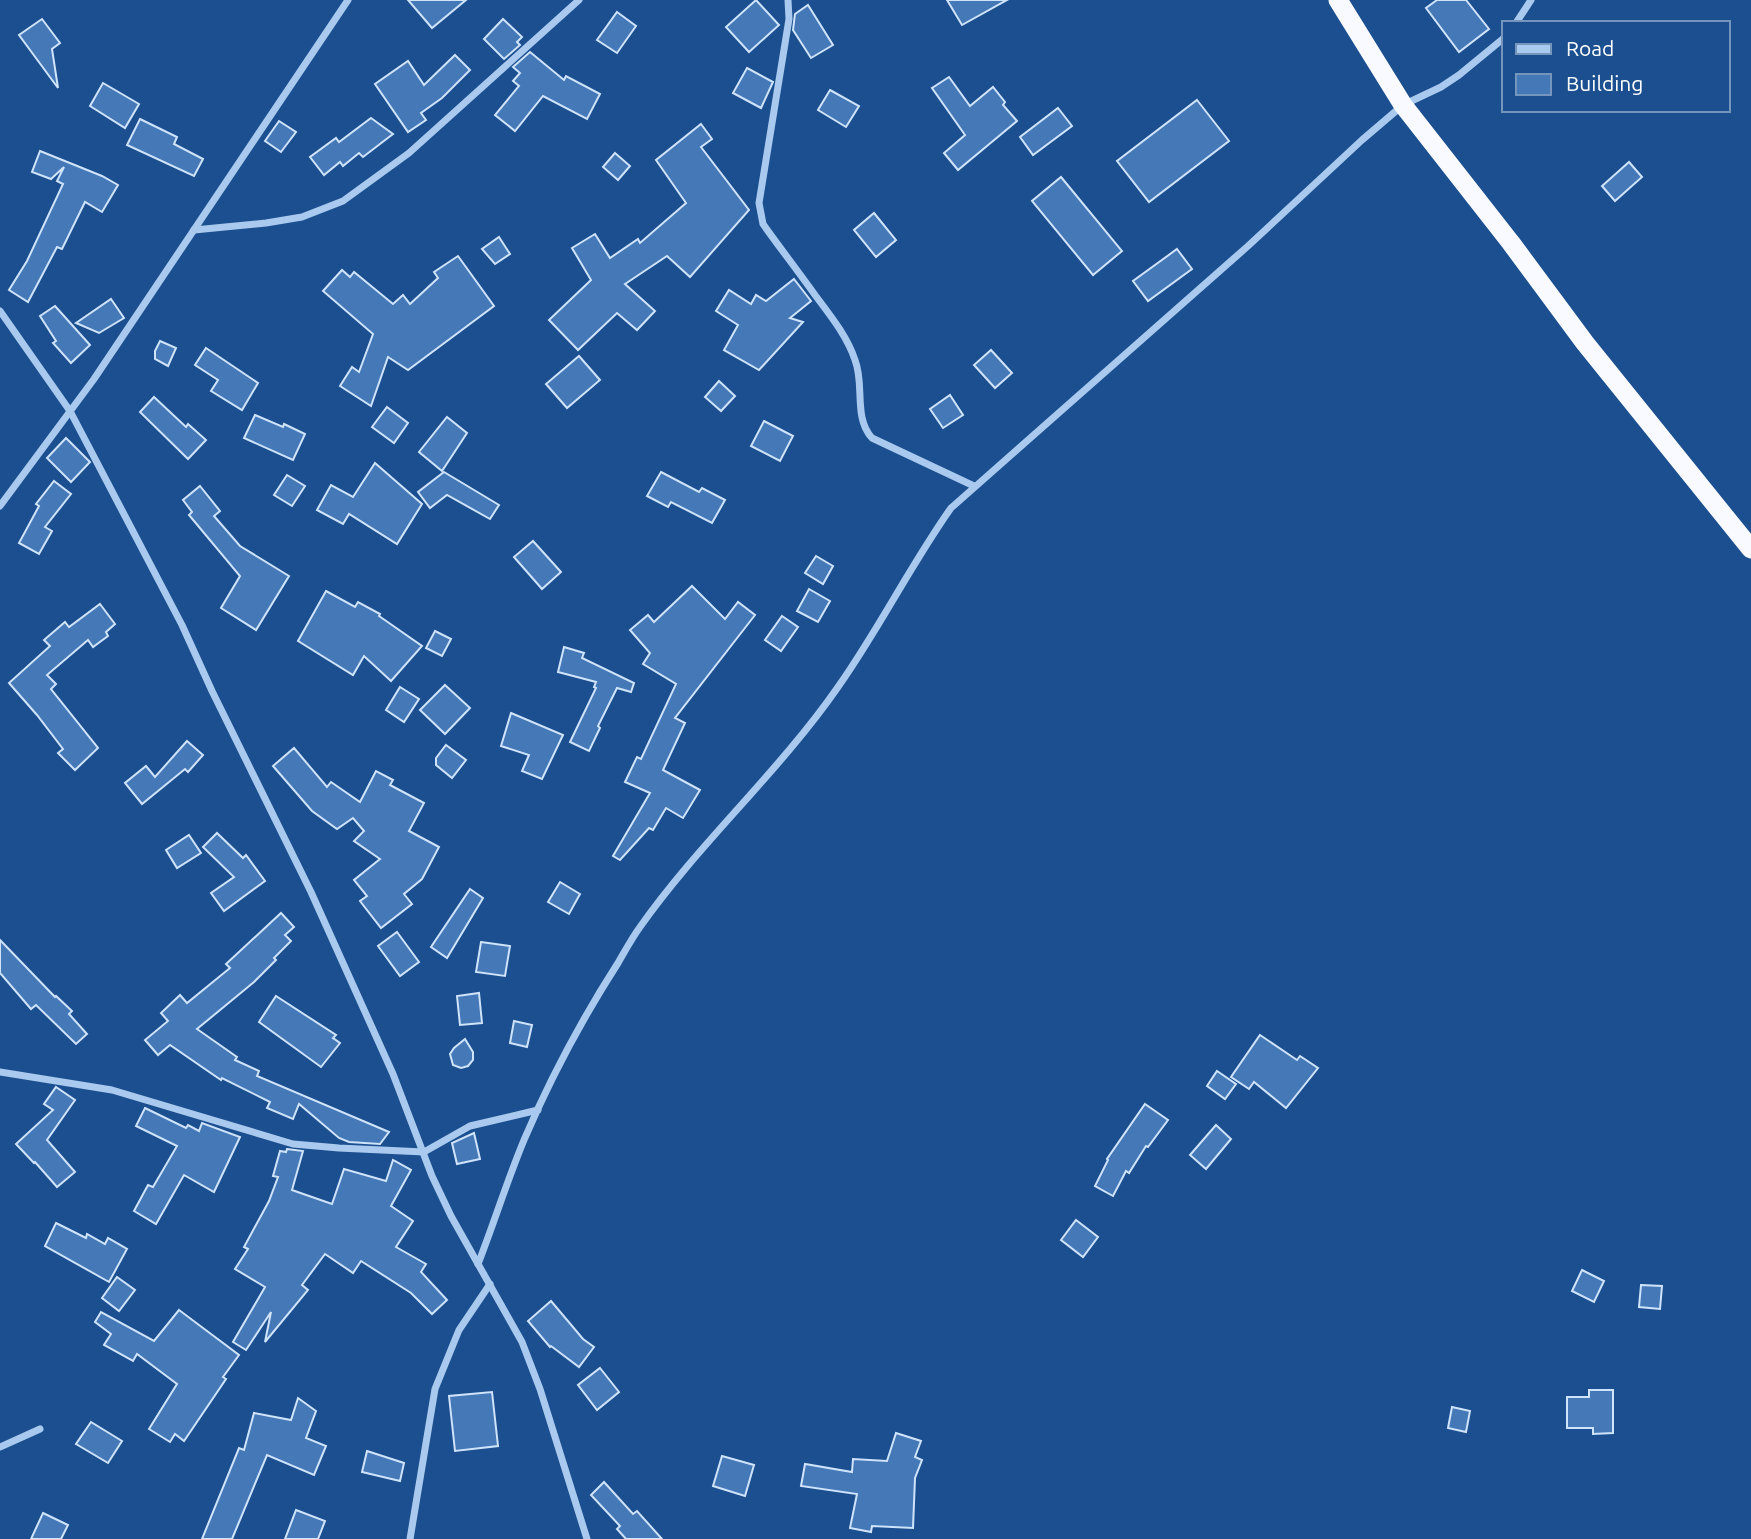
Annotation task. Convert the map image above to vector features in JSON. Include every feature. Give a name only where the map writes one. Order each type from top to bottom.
[{"type":"highway","points":[[1338,0],[1404,105],[1585,343],[1751,550]]},
{"type":"street","points":[[0,506],[71,411],[348,0]]},
{"type":"street","points":[[194,230],[302,217],[343,201],[409,153],[579,0]]},
{"type":"street","points":[[788,0],[789,19],[759,204],[763,224],[838,327],[855,358],[859,372],[864,429],[872,438],[974,486]]},
{"type":"street","points":[[1517,21],[1531,0]]},
{"type":"street","points":[[478,1264],[538,1110],[580,1025],[638,930],[699,853],[789,751],[838,688],[951,508],[1404,105],[1460,75],[1502,40]]},
{"type":"street","points":[[0,312],[71,411],[182,625],[311,892],[393,1073],[432,1176],[451,1216],[522,1342],[540,1389],[587,1539]]},
{"type":"street","points":[[0,1072],[112,1090],[293,1144],[424,1152],[470,1126],[538,1110]]},
{"type":"street","points":[[410,1539],[435,1389],[459,1330],[490,1284]]},
{"type":"street","points":[[0,1447],[40,1429]]},
{"type":"building","points":[[408,0],[466,0],[432,28]]},
{"type":"building","points":[[756,0],[779,25],[749,52],[726,27]]},
{"type":"building","points":[[947,0],[1007,0],[962,25]]},
{"type":"building","points":[[1437,0],[1466,0],[1489,29],[1459,52],[1426,8]]},
{"type":"building","points":[[808,5],[833,45],[811,58],[793,30],[795,14]]},
{"type":"building","points":[[617,12],[636,26],[617,53],[597,40]]},
{"type":"building","points":[[42,19],[60,43],[52,49],[58,88],[19,35]]},
{"type":"building","points":[[503,19],[522,37],[517,42],[520,45],[504,59],[484,39]]},
{"type":"building","points":[[530,52],[564,80],[566,76],[600,94],[587,119],[543,96],[515,131],[495,115],[519,86],[513,81],[520,73],[513,67]]},
{"type":"building","points":[[455,55],[470,70],[442,98],[421,113],[426,120],[408,132],[375,84],[408,61],[424,85]]},
{"type":"building","points":[[747,68],[773,82],[761,108],[733,93]]},
{"type":"building","points":[[949,77],[970,106],[993,87],[1005,102],[1003,105],[1017,121],[958,170],[944,153],[965,135],[932,88]]},
{"type":"building","points":[[103,83],[139,104],[125,128],[90,106]]},
{"type":"building","points":[[830,90],[859,106],[846,127],[818,110]]},
{"type":"building","points":[[1197,100],[1229,141],[1149,202],[1117,161]]},
{"type":"building","points":[[1058,108],[1072,126],[1033,155],[1020,137]]},
{"type":"building","points":[[371,118],[393,134],[363,157],[359,153],[343,166],[340,162],[324,175],[310,157],[336,138],[339,142]]},
{"type":"building","points":[[140,119],[177,137],[174,144],[203,159],[194,176],[127,145]]},
{"type":"building","points":[[279,121],[296,132],[281,152],[265,141]]},
{"type":"building","points":[[701,124],[712,139],[701,147],[749,210],[690,277],[667,256],[625,284],[655,311],[637,330],[617,313],[578,350],[549,320],[591,280],[572,248],[595,234],[610,258],[638,239],[640,243],[686,203],[656,160]]},
{"type":"building","points":[[40,151],[118,185],[102,212],[85,202],[62,249],[57,247],[28,302],[9,290],[27,261],[63,184],[57,181],[64,167],[51,179],[32,172]]},
{"type":"building","points":[[615,153],[630,166],[618,180],[603,167]]},
{"type":"building","points":[[1629,162],[1642,177],[1615,201],[1602,186]]},
{"type":"building","points":[[1061,177],[1122,251],[1093,275],[1032,201]]},
{"type":"building","points":[[874,213],[896,240],[876,257],[854,230]]},
{"type":"building","points":[[499,237],[510,254],[495,264],[482,249]]},
{"type":"building","points":[[1177,249],[1192,269],[1148,301],[1133,281]]},
{"type":"building","points":[[458,256],[494,306],[408,370],[388,357],[371,406],[340,386],[352,367],[359,372],[373,334],[323,291],[342,270],[350,277],[354,272],[393,304],[403,295],[410,304],[438,278],[434,272]]},
{"type":"building","points":[[794,279],[811,301],[790,318],[803,322],[759,370],[724,350],[738,325],[716,311],[729,290],[751,304],[756,295],[766,301]]},
{"type":"building","points":[[111,299],[124,318],[99,333],[76,323]]},
{"type":"building","points":[[55,306],[90,345],[71,363],[53,343],[56,341],[40,316]]},
{"type":"building","points":[[160,341],[176,348],[168,366],[155,359],[155,351]]},
{"type":"building","points":[[206,348],[258,383],[242,410],[211,391],[218,380],[195,365]]},
{"type":"building","points":[[991,350],[1012,373],[995,388],[974,365]]},
{"type":"building","points":[[579,356],[600,380],[567,408],[546,384]]},
{"type":"building","points":[[719,381],[735,396],[721,411],[705,397]]},
{"type":"building","points":[[950,395],[963,415],[943,428],[930,409]]},
{"type":"building","points":[[154,397],[186,427],[188,424],[206,440],[188,459],[140,412]]},
{"type":"building","points":[[387,407],[408,423],[394,443],[372,427]]},
{"type":"building","points":[[255,415],[305,434],[293,460],[244,438]]},
{"type":"building","points":[[447,417],[467,433],[442,471],[419,452]]},
{"type":"building","points":[[764,421],[793,436],[780,461],[751,446]]},
{"type":"building","points":[[66,438],[90,462],[71,482],[47,458]]},
{"type":"building","points":[[375,463],[422,504],[397,544],[349,514],[343,524],[317,510],[331,485],[353,497]]},
{"type":"building","points":[[444,472],[499,505],[490,519],[447,495],[430,508],[418,492]]},
{"type":"building","points":[[661,472],[699,492],[702,488],[725,500],[712,523],[671,502],[668,507],[647,496]]},
{"type":"building","points":[[287,475],[305,486],[292,506],[274,495]]},
{"type":"building","points":[[54,481],[71,494],[45,527],[52,531],[39,554],[19,543],[39,506],[36,504]]},
{"type":"building","points":[[200,486],[220,511],[214,516],[240,546],[289,576],[256,630],[221,608],[240,576],[189,515],[192,512],[183,500]]},
{"type":"building","points":[[533,541],[561,572],[542,589],[514,557]]},
{"type":"building","points":[[816,556],[833,566],[823,584],[805,573]]},
{"type":"building","points":[[692,586],[725,619],[738,602],[755,615],[675,718],[685,723],[663,770],[700,790],[683,818],[666,808],[653,830],[649,828],[620,860],[613,856],[650,793],[625,782],[637,757],[641,759],[676,684],[643,664],[650,653],[630,630],[648,615],[654,622]]},
{"type":"building","points":[[809,589],[830,601],[818,622],[797,611]]},
{"type":"building","points":[[326,591],[355,607],[358,602],[380,614],[379,616],[422,646],[391,681],[364,656],[353,675],[298,641]]},
{"type":"building","points":[[100,604],[115,624],[106,632],[108,636],[93,647],[88,640],[47,675],[56,684],[51,689],[98,748],[75,770],[58,753],[63,749],[9,683],[50,646],[44,640],[65,622],[69,627]]},
{"type":"building","points":[[782,616],[798,627],[781,651],[765,640]]},
{"type":"building","points":[[435,631],[451,639],[442,656],[426,648]]},
{"type":"building","points":[[564,647],[584,653],[582,658],[634,683],[631,692],[617,688],[589,751],[570,742],[596,688],[596,682],[558,672]]},
{"type":"building","points":[[445,685],[470,708],[445,734],[420,710]]},
{"type":"building","points":[[400,687],[419,699],[404,722],[386,710]]},
{"type":"building","points":[[511,713],[563,735],[542,779],[522,771],[529,755],[501,746]]},
{"type":"building","points":[[187,741],[203,755],[188,772],[185,769],[142,804],[125,783],[146,766],[155,777]]},
{"type":"building","points":[[446,745],[466,760],[452,778],[436,765],[436,758]]},
{"type":"building","points":[[294,748],[327,787],[331,782],[360,802],[376,771],[393,780],[390,785],[424,803],[409,831],[439,847],[422,879],[404,894],[412,904],[381,928],[360,901],[367,896],[354,880],[380,859],[354,841],[364,831],[353,818],[337,829],[312,811],[273,766]]},
{"type":"building","points":[[217,833],[243,858],[246,855],[265,881],[224,911],[211,893],[234,877],[203,847]]},
{"type":"building","points":[[189,835],[201,853],[177,868],[166,850]]},
{"type":"building","points":[[560,882],[580,894],[569,914],[548,902]]},
{"type":"building","points":[[470,889],[483,898],[447,958],[431,947]]},
{"type":"building","points":[[281,913],[294,927],[285,935],[291,941],[254,982],[197,1029],[237,1057],[235,1060],[259,1071],[257,1076],[389,1132],[380,1144],[349,1142],[339,1138],[299,1104],[293,1119],[267,1108],[270,1102],[222,1078],[221,1080],[170,1045],[158,1055],[145,1040],[168,1021],[161,1013],[180,995],[187,1003],[230,968],[226,964]]},
{"type":"building","points":[[397,932],[419,962],[400,976],[378,946]]},
{"type":"building","points":[[0,940],[72,1011],[69,1014],[87,1034],[76,1044],[36,1005],[31,1009],[0,973]]},
{"type":"building","points":[[481,942],[510,946],[505,976],[476,972]]},
{"type":"building","points":[[479,993],[482,1023],[460,1025],[457,996]]},
{"type":"building","points":[[276,996],[336,1035],[333,1038],[340,1043],[321,1067],[259,1022]]},
{"type":"building","points":[[514,1021],[532,1025],[527,1047],[510,1043]]},
{"type":"building","points":[[1260,1035],[1297,1060],[1300,1056],[1318,1068],[1286,1108],[1254,1082],[1249,1089],[1231,1077]]},
{"type":"building","points":[[465,1039],[473,1052],[473,1060],[468,1066],[461,1068],[453,1065],[450,1054]]},
{"type":"building","points":[[1217,1071],[1236,1084],[1225,1099],[1207,1086]]},
{"type":"building","points":[[56,1087],[75,1100],[47,1140],[75,1172],[57,1187],[16,1144],[53,1110],[44,1104]]},
{"type":"building","points":[[1145,1104],[1168,1120],[1148,1147],[1146,1146],[1129,1173],[1126,1171],[1113,1196],[1095,1186],[1107,1159]]},
{"type":"building","points":[[145,1108],[186,1128],[188,1125],[199,1131],[202,1123],[240,1137],[214,1192],[184,1175],[156,1224],[134,1211],[148,1185],[153,1187],[177,1146],[136,1126]]},
{"type":"building","points":[[1216,1125],[1231,1139],[1206,1169],[1190,1155]]},
{"type":"building","points":[[474,1133],[480,1159],[457,1164],[452,1143]]},
{"type":"building","points":[[287,1149],[303,1151],[292,1190],[332,1204],[344,1169],[386,1181],[393,1160],[411,1170],[391,1206],[413,1221],[396,1247],[426,1264],[421,1272],[447,1300],[432,1314],[411,1293],[361,1261],[353,1273],[325,1254],[302,1285],[308,1290],[265,1342],[271,1312],[246,1350],[233,1342],[265,1287],[235,1269],[248,1249],[244,1247],[269,1201],[278,1177],[273,1176],[280,1151],[286,1152]]},
{"type":"building","points":[[1076,1220],[1098,1237],[1083,1257],[1061,1240]]},
{"type":"building","points":[[56,1223],[86,1238],[87,1234],[105,1244],[108,1238],[127,1249],[109,1282],[45,1246]]},
{"type":"building","points":[[1582,1270],[1604,1281],[1594,1302],[1572,1291]]},
{"type":"building","points":[[117,1277],[135,1290],[119,1311],[102,1298]]},
{"type":"building","points":[[1641,1285],[1662,1286],[1660,1309],[1639,1307]]},
{"type":"building","points":[[551,1301],[583,1339],[594,1347],[579,1367],[550,1347],[528,1321]]},
{"type":"building","points":[[179,1310],[239,1355],[184,1441],[175,1434],[170,1442],[149,1429],[177,1384],[137,1354],[133,1361],[104,1345],[111,1334],[95,1322],[101,1312],[154,1341]]},
{"type":"building","points":[[600,1368],[619,1392],[597,1410],[578,1385]]},
{"type":"building","points":[[1589,1390],[1613,1390],[1613,1433],[1593,1434],[1593,1428],[1567,1428],[1567,1397],[1589,1397]]},
{"type":"building","points":[[492,1392],[498,1446],[455,1451],[449,1396]]},
{"type":"building","points":[[298,1398],[316,1411],[306,1438],[326,1446],[314,1475],[267,1455],[232,1539],[202,1539],[239,1448],[244,1450],[254,1413],[291,1420]]},
{"type":"building","points":[[1452,1407],[1470,1411],[1466,1432],[1448,1428]]},
{"type":"building","points":[[91,1422],[122,1441],[108,1463],[76,1444]]},
{"type":"building","points":[[896,1433],[921,1441],[915,1457],[922,1460],[915,1478],[913,1528],[872,1526],[871,1532],[850,1528],[857,1494],[801,1486],[805,1464],[852,1472],[853,1459],[887,1461]]},
{"type":"building","points":[[367,1451],[404,1463],[400,1481],[362,1472]]},
{"type":"building","points":[[722,1456],[754,1465],[745,1496],[713,1486]]},
{"type":"building","points":[[604,1482],[633,1514],[637,1511],[662,1539],[626,1539],[617,1529],[620,1526],[591,1495]]},
{"type":"building","points":[[296,1510],[325,1521],[318,1539],[285,1539]]},
{"type":"building","points":[[43,1513],[68,1525],[61,1539],[31,1539]]}]
